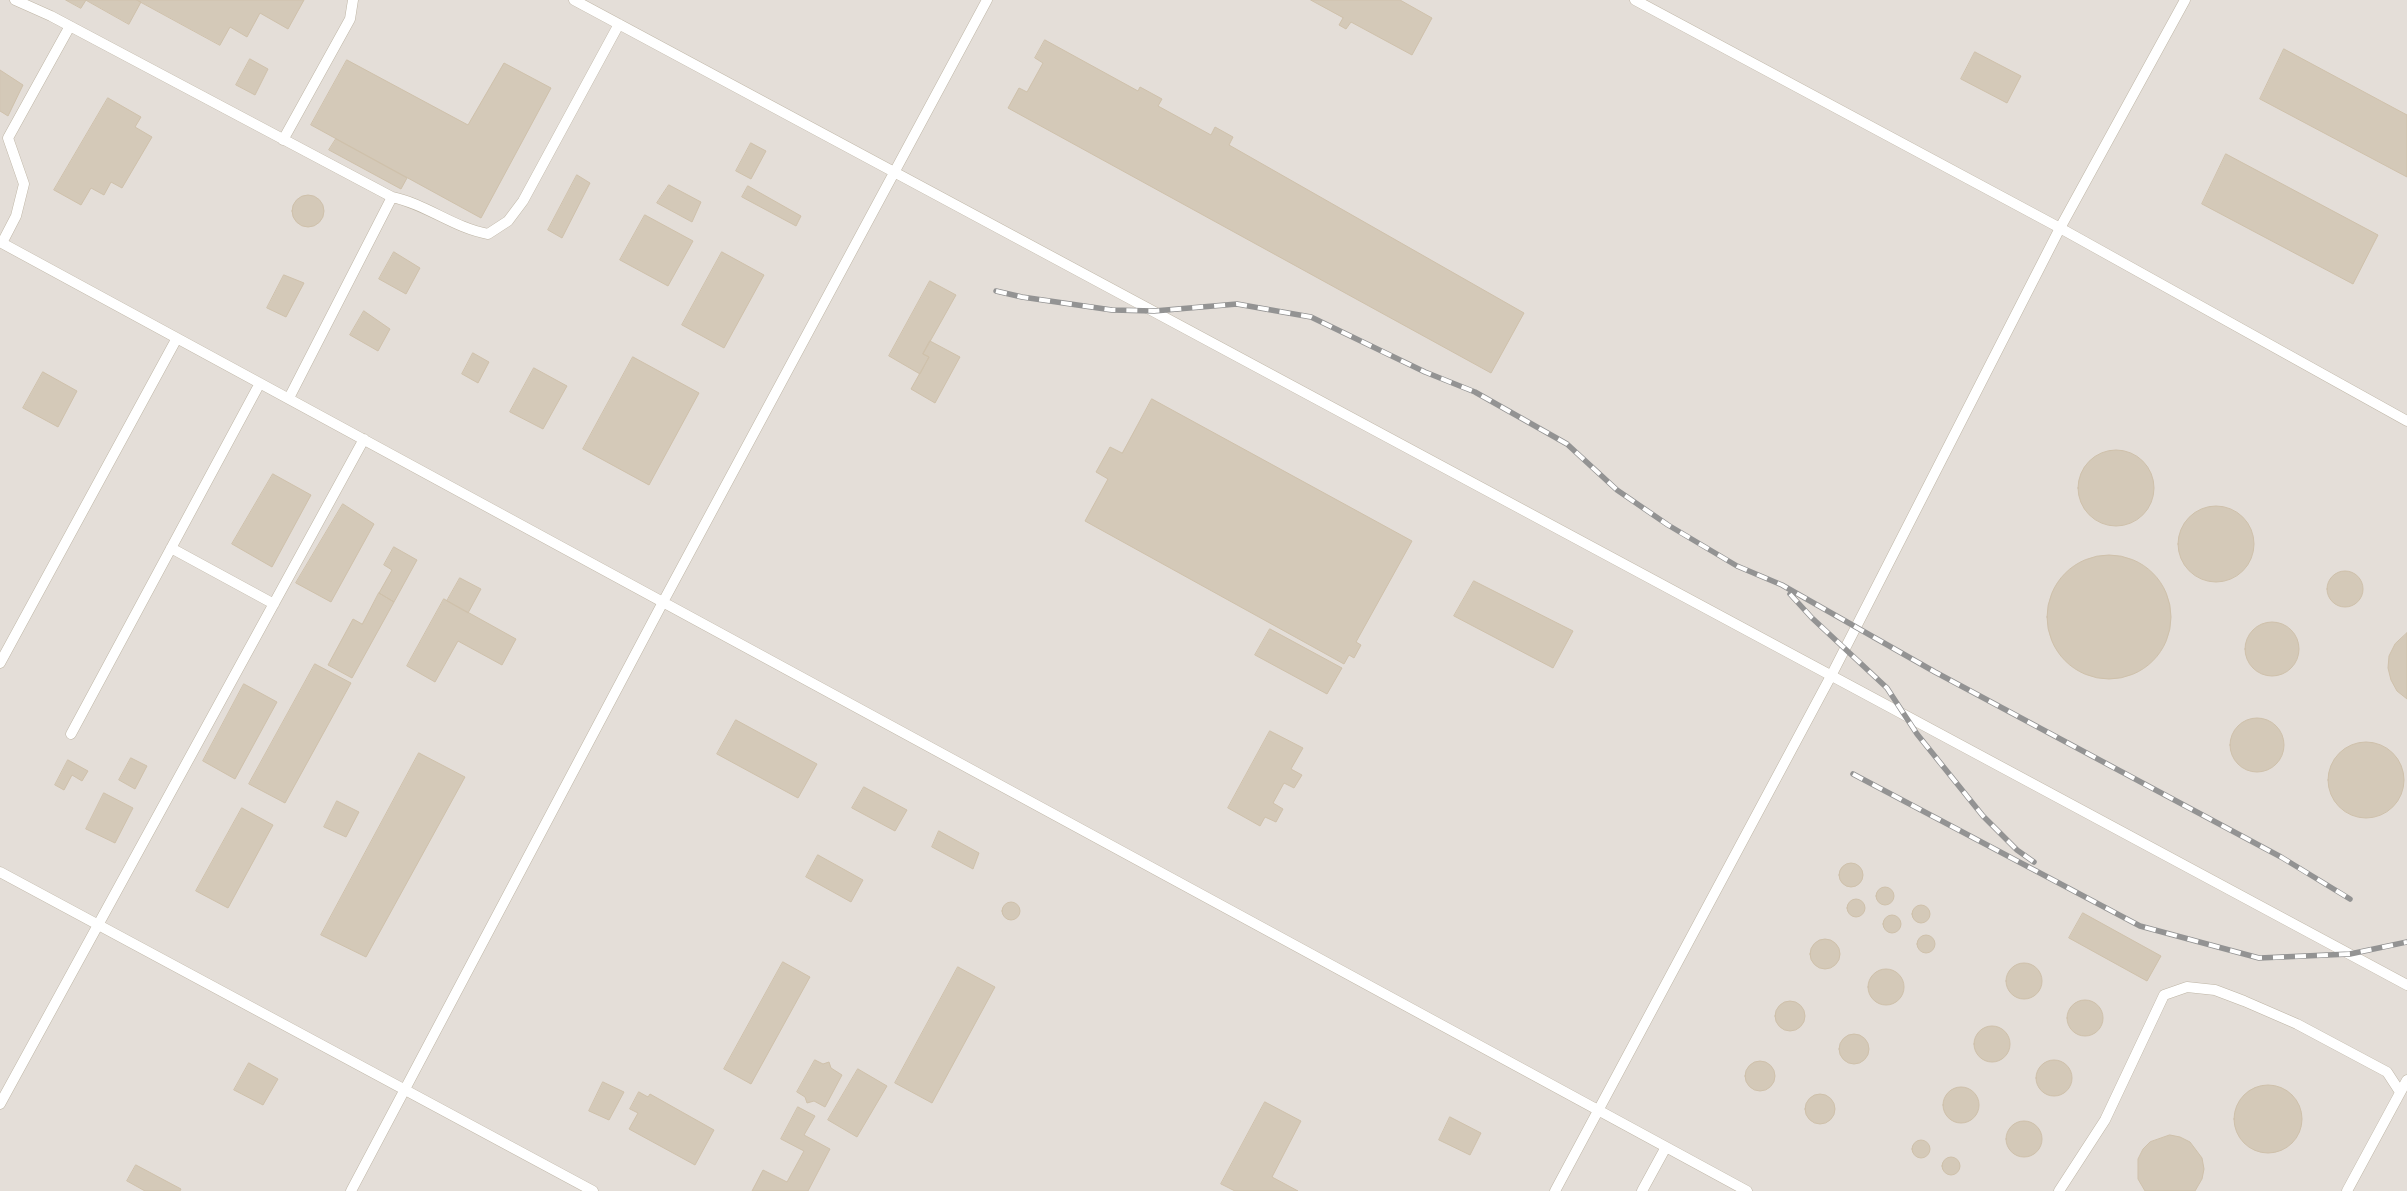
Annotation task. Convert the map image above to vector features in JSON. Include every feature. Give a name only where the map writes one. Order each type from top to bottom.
[{"type":"lane","points":[[15,0],[70,26],[392,197],[409,201],[470,231],[488,234],[508,222],[523,201],[619,24]]},
{"type":"lane","points":[[283,140],[350,19],[354,0]]},
{"type":"lane","points":[[574,0],[1832,674],[2407,985]]},
{"type":"lane","points":[[351,1191],[662,602],[987,0]]},
{"type":"lane","points":[[1635,0],[2060,228],[2407,421]]},
{"type":"lane","points":[[1555,1191],[1832,674],[2060,228],[2185,0]]},
{"type":"lane","points":[[70,26],[8,138],[24,184],[16,216],[1,242],[1747,1191]]},
{"type":"lane","points":[[289,398],[392,197]]},
{"type":"lane","points":[[0,663],[177,338]]},
{"type":"lane","points":[[71,734],[260,383]]},
{"type":"lane","points":[[0,1104],[364,439]]},
{"type":"lane","points":[[171,548],[274,604]]},
{"type":"lane","points":[[0,872],[593,1191]]},
{"type":"lane","points":[[2059,1191],[2105,1120],[2135,1060],[2164,995],[2186,987],[2215,990],[2297,1024],[2387,1072],[2400,1092]]},
{"type":"lane","points":[[2347,1191],[2407,1080]]},
{"type":"lane","points":[[1642,1191],[1666,1147]]},
{"type":"shaded area","points":[[0,0],[2407,0],[2407,1191],[0,1191]]},
{"type":"building","points":[[66,0],[86,0],[81,8]]},
{"type":"building","points":[[86,0],[137,0],[141,2],[129,24]]},
{"type":"building","points":[[137,0],[304,0],[288,29],[260,13],[247,37],[230,27],[220,45]]},
{"type":"building","points":[[1311,0],[1400,0],[1432,18],[1412,55],[1351,22],[1346,29],[1339,25],[1343,18]]},
{"type":"building","points":[[1045,40],[1138,91],[1140,87],[1162,99],[1158,106],[1211,135],[1215,127],[1233,137],[1229,145],[1524,313],[1491,373],[1008,108],[1019,88],[1027,92],[1043,63],[1035,58]]},
{"type":"building","points":[[2284,49],[2407,115],[2407,177],[2260,99]]},
{"type":"building","points":[[1975,52],[2021,76],[2007,103],[1961,79]]},
{"type":"building","points":[[250,59],[268,69],[255,95],[236,85]]},
{"type":"building","points":[[347,60],[468,125],[504,63],[551,88],[481,218],[311,125]]},
{"type":"building","points":[[0,70],[23,85],[8,116],[0,111]]},
{"type":"building","points":[[108,98],[141,117],[135,127],[152,137],[122,188],[111,182],[104,195],[91,188],[81,205],[54,190]]},
{"type":"building","points":[[336,139],[407,178],[401,189],[329,150]]},
{"type":"building","points":[[751,143],[766,151],[751,179],[736,171]]},
{"type":"building","points":[[2226,154],[2378,235],[2353,284],[2202,204]]},
{"type":"building","points":[[577,175],[590,183],[562,238],[548,230]]},
{"type":"building","points":[[669,185],[701,202],[692,222],[657,203]]},
{"type":"building","points":[[748,186],[801,216],[796,226],[742,197]]},
{"type":"building","points":[[308,195],[314,196],[319,200],[323,205],[323,217],[319,222],[314,226],[308,227],[302,226],[297,222],[293,217],[292,211],[293,205],[297,200],[302,196]]},
{"type":"building","points":[[645,215],[693,241],[668,286],[620,260]]},
{"type":"building","points":[[394,252],[420,268],[406,294],[379,279]]},
{"type":"building","points":[[722,252],[764,275],[724,348],[682,325]]},
{"type":"building","points":[[284,275],[304,283],[286,317],[267,308]]},
{"type":"building","points":[[930,281],[956,295],[923,354],[929,357],[920,374],[889,356]]},
{"type":"building","points":[[364,311],[390,329],[378,351],[350,335]]},
{"type":"building","points":[[930,341],[960,357],[935,403],[911,389],[929,357],[923,354]]},
{"type":"building","points":[[473,353],[489,362],[478,383],[462,374]]},
{"type":"building","points":[[633,357],[699,393],[649,485],[583,449]]},
{"type":"building","points":[[534,368],[567,386],[543,429],[510,412]]},
{"type":"building","points":[[43,372],[77,391],[58,427],[23,408]]},
{"type":"building","points":[[1152,399],[1412,541],[1356,642],[1361,645],[1354,658],[1349,655],[1344,664],[1085,521],[1108,479],[1096,472],[1110,447],[1122,453]]},
{"type":"building","points":[[2116,450],[2131,453],[2143,461],[2151,473],[2154,488],[2151,503],[2143,515],[2131,523],[2116,526],[2101,523],[2089,515],[2081,503],[2078,488],[2081,473],[2089,461],[2101,453]]},
{"type":"building","points":[[273,474],[311,495],[272,567],[232,544]]},
{"type":"building","points":[[343,504],[374,524],[331,602],[296,583]]},
{"type":"building","points":[[2216,506],[2231,509],[2243,517],[2251,529],[2254,544],[2251,559],[2243,571],[2231,579],[2216,582],[2201,579],[2189,571],[2181,559],[2178,544],[2181,529],[2189,517],[2201,509]]},
{"type":"building","points":[[394,547],[417,560],[394,602],[379,593],[392,570],[384,565]]},
{"type":"building","points":[[2109,555],[2133,560],[2153,573],[2166,593],[2171,617],[2166,641],[2153,661],[2133,674],[2109,679],[2085,674],[2065,661],[2052,641],[2047,617],[2052,593],[2065,573],[2085,560]]},
{"type":"building","points":[[2345,571],[2357,577],[2363,589],[2357,601],[2345,607],[2333,601],[2327,589],[2333,577]]},
{"type":"building","points":[[460,578],[481,589],[468,613],[447,601]]},
{"type":"building","points":[[1474,581],[1573,631],[1553,668],[1454,616]]},
{"type":"building","points":[[379,593],[394,602],[352,678],[328,665],[353,619],[362,624]]},
{"type":"building","points":[[444,599],[516,639],[502,665],[458,641],[435,682],[407,666]]},
{"type":"building","points":[[2267,622],[2277,622],[2287,626],[2295,634],[2299,649],[2295,664],[2287,672],[2277,676],[2267,676],[2257,672],[2249,664],[2245,654],[2245,644],[2249,634],[2257,626]]},
{"type":"building","points":[[1270,629],[1342,668],[1327,694],[1255,655]]},
{"type":"building","points":[[2407,633],[2407,699],[2397,691],[2391,680],[2388,668],[2389,656],[2395,644]]},
{"type":"building","points":[[315,664],[351,683],[285,803],[249,784]]},
{"type":"building","points":[[244,684],[277,702],[235,779],[203,761]]},
{"type":"building","points":[[2252,718],[2262,718],[2272,722],[2280,730],[2284,745],[2280,760],[2272,768],[2262,772],[2252,772],[2242,768],[2234,760],[2230,750],[2230,740],[2234,730],[2242,722]]},
{"type":"building","points":[[736,720],[817,764],[798,798],[717,754]]},
{"type":"building","points":[[1270,731],[1303,748],[1291,769],[1302,775],[1294,788],[1284,783],[1273,803],[1283,809],[1276,822],[1265,817],[1260,826],[1228,808]]},
{"type":"building","points":[[2366,742],[2381,745],[2393,753],[2401,765],[2404,780],[2401,795],[2393,807],[2381,815],[2366,818],[2351,815],[2339,807],[2331,795],[2328,780],[2331,765],[2339,753],[2351,745]]},
{"type":"building","points":[[419,753],[465,777],[366,957],[321,935]]},
{"type":"building","points":[[131,758],[147,766],[135,789],[119,780]]},
{"type":"building","points":[[68,760],[88,771],[82,781],[72,775],[64,790],[55,785]]},
{"type":"building","points":[[864,787],[907,810],[895,831],[852,808]]},
{"type":"building","points":[[104,793],[133,808],[115,843],[86,829]]},
{"type":"building","points":[[337,801],[359,812],[346,837],[324,827]]},
{"type":"building","points":[[242,808],[273,825],[228,908],[196,891]]},
{"type":"building","points":[[939,831],[979,853],[973,869],[932,847]]},
{"type":"building","points":[[818,855],[863,880],[851,902],[806,877]]},
{"type":"building","points":[[1851,863],[1860,866],[1863,875],[1860,884],[1851,887],[1842,884],[1839,875],[1842,866]]},
{"type":"building","points":[[1881,887],[1889,887],[1894,892],[1892,903],[1881,905],[1876,900],[1876,892]]},
{"type":"building","points":[[1852,899],[1860,899],[1865,904],[1863,915],[1852,917],[1847,912],[1847,904]]},
{"type":"building","points":[[1007,902],[1015,902],[1020,907],[1018,918],[1007,920],[1002,915],[1002,907]]},
{"type":"building","points":[[1917,905],[1925,905],[1930,910],[1928,921],[1917,923],[1912,918],[1912,910]]},
{"type":"building","points":[[2083,913],[2161,956],[2147,981],[2069,938]]},
{"type":"building","points":[[1888,915],[1896,915],[1901,920],[1899,931],[1888,933],[1883,928],[1883,920]]},
{"type":"building","points":[[1922,935],[1930,935],[1935,940],[1933,951],[1922,953],[1917,948],[1917,940]]},
{"type":"building","points":[[1825,939],[1836,943],[1840,954],[1836,965],[1825,969],[1814,965],[1810,954],[1814,943]]},
{"type":"building","points":[[783,962],[810,977],[751,1084],[724,1069]]},
{"type":"building","points":[[2024,963],[2036,969],[2042,981],[2036,993],[2024,999],[2012,993],[2006,981],[2012,969]]},
{"type":"building","points":[[958,967],[995,987],[932,1103],[895,1083]]},
{"type":"building","points":[[1886,969],[1898,975],[1904,987],[1898,999],[1886,1005],[1874,999],[1868,987],[1874,975]]},
{"type":"building","points":[[2085,1000],[2097,1006],[2103,1018],[2097,1030],[2085,1036],[2073,1030],[2067,1018],[2073,1006]]},
{"type":"building","points":[[1790,1001],[1801,1005],[1805,1016],[1801,1027],[1790,1031],[1779,1027],[1775,1016],[1779,1005]]},
{"type":"building","points":[[1992,1026],[2004,1032],[2010,1044],[2004,1056],[1992,1062],[1980,1056],[1974,1044],[1980,1032]]},
{"type":"building","points":[[1854,1034],[1865,1038],[1869,1049],[1865,1060],[1854,1064],[1843,1060],[1839,1049],[1843,1038]]},
{"type":"building","points":[[815,1060],[823,1064],[829,1062],[831,1068],[842,1075],[825,1107],[814,1101],[807,1103],[805,1097],[797,1092]]},
{"type":"building","points":[[2054,1060],[2066,1066],[2072,1078],[2066,1090],[2054,1096],[2042,1090],[2036,1078],[2042,1066]]},
{"type":"building","points":[[1760,1061],[1771,1065],[1775,1076],[1771,1087],[1760,1091],[1749,1087],[1745,1076],[1749,1065]]},
{"type":"building","points":[[249,1063],[278,1079],[263,1105],[234,1090]]},
{"type":"building","points":[[858,1069],[887,1086],[857,1137],[828,1120]]},
{"type":"building","points":[[603,1082],[624,1092],[609,1120],[589,1111]]},
{"type":"building","points":[[2268,1085],[2281,1088],[2292,1095],[2299,1106],[2302,1119],[2299,1132],[2292,1143],[2281,1150],[2268,1153],[2255,1150],[2244,1143],[2237,1132],[2234,1119],[2237,1106],[2244,1095],[2255,1088]]},
{"type":"building","points":[[1961,1087],[1973,1093],[1979,1105],[1973,1117],[1961,1123],[1949,1117],[1943,1105],[1949,1093]]},
{"type":"building","points":[[639,1092],[648,1097],[650,1094],[714,1130],[695,1165],[629,1129],[638,1113],[630,1109]]},
{"type":"building","points":[[1820,1094],[1831,1098],[1835,1109],[1831,1120],[1820,1124],[1809,1120],[1805,1109],[1809,1098]]},
{"type":"building","points":[[1265,1102],[1301,1121],[1272,1177],[1298,1191],[1235,1191],[1221,1184]]},
{"type":"building","points":[[798,1107],[815,1116],[804,1135],[830,1149],[808,1191],[752,1191],[763,1170],[787,1182],[804,1151],[781,1139]]},
{"type":"building","points":[[1450,1117],[1481,1133],[1470,1155],[1439,1140]]},
{"type":"building","points":[[2024,1121],[2036,1127],[2042,1139],[2036,1151],[2024,1157],[2012,1151],[2006,1139],[2012,1127]]},
{"type":"building","points":[[2170,1135],[2190,1142],[2202,1158],[2204,1169],[2202,1179],[2195,1191],[2145,1191],[2138,1179],[2138,1159],[2143,1149],[2150,1142]]},
{"type":"building","points":[[1917,1140],[1925,1140],[1930,1145],[1928,1156],[1917,1158],[1912,1153],[1912,1145]]},
{"type":"building","points":[[1947,1157],[1955,1157],[1960,1162],[1958,1173],[1947,1175],[1942,1170],[1942,1162]]},
{"type":"building","points":[[136,1165],[181,1189],[180,1191],[145,1191],[127,1181]]},
{"type":"railway","points":[[996,291],[1022,297],[1112,310],[1154,311],[1237,304],[1311,317],[1425,372],[1475,392],[1567,444],[1617,490],[1668,525],[1737,566],[1782,585],[1935,672],[2281,857],[2350,899]]},
{"type":"railway","points":[[1790,594],[1812,618],[1887,688],[1917,734],[1983,816],[2017,850],[2034,862]]},
{"type":"railway","points":[[1853,774],[2140,926],[2259,958],[2350,954],[2407,942]]}]
